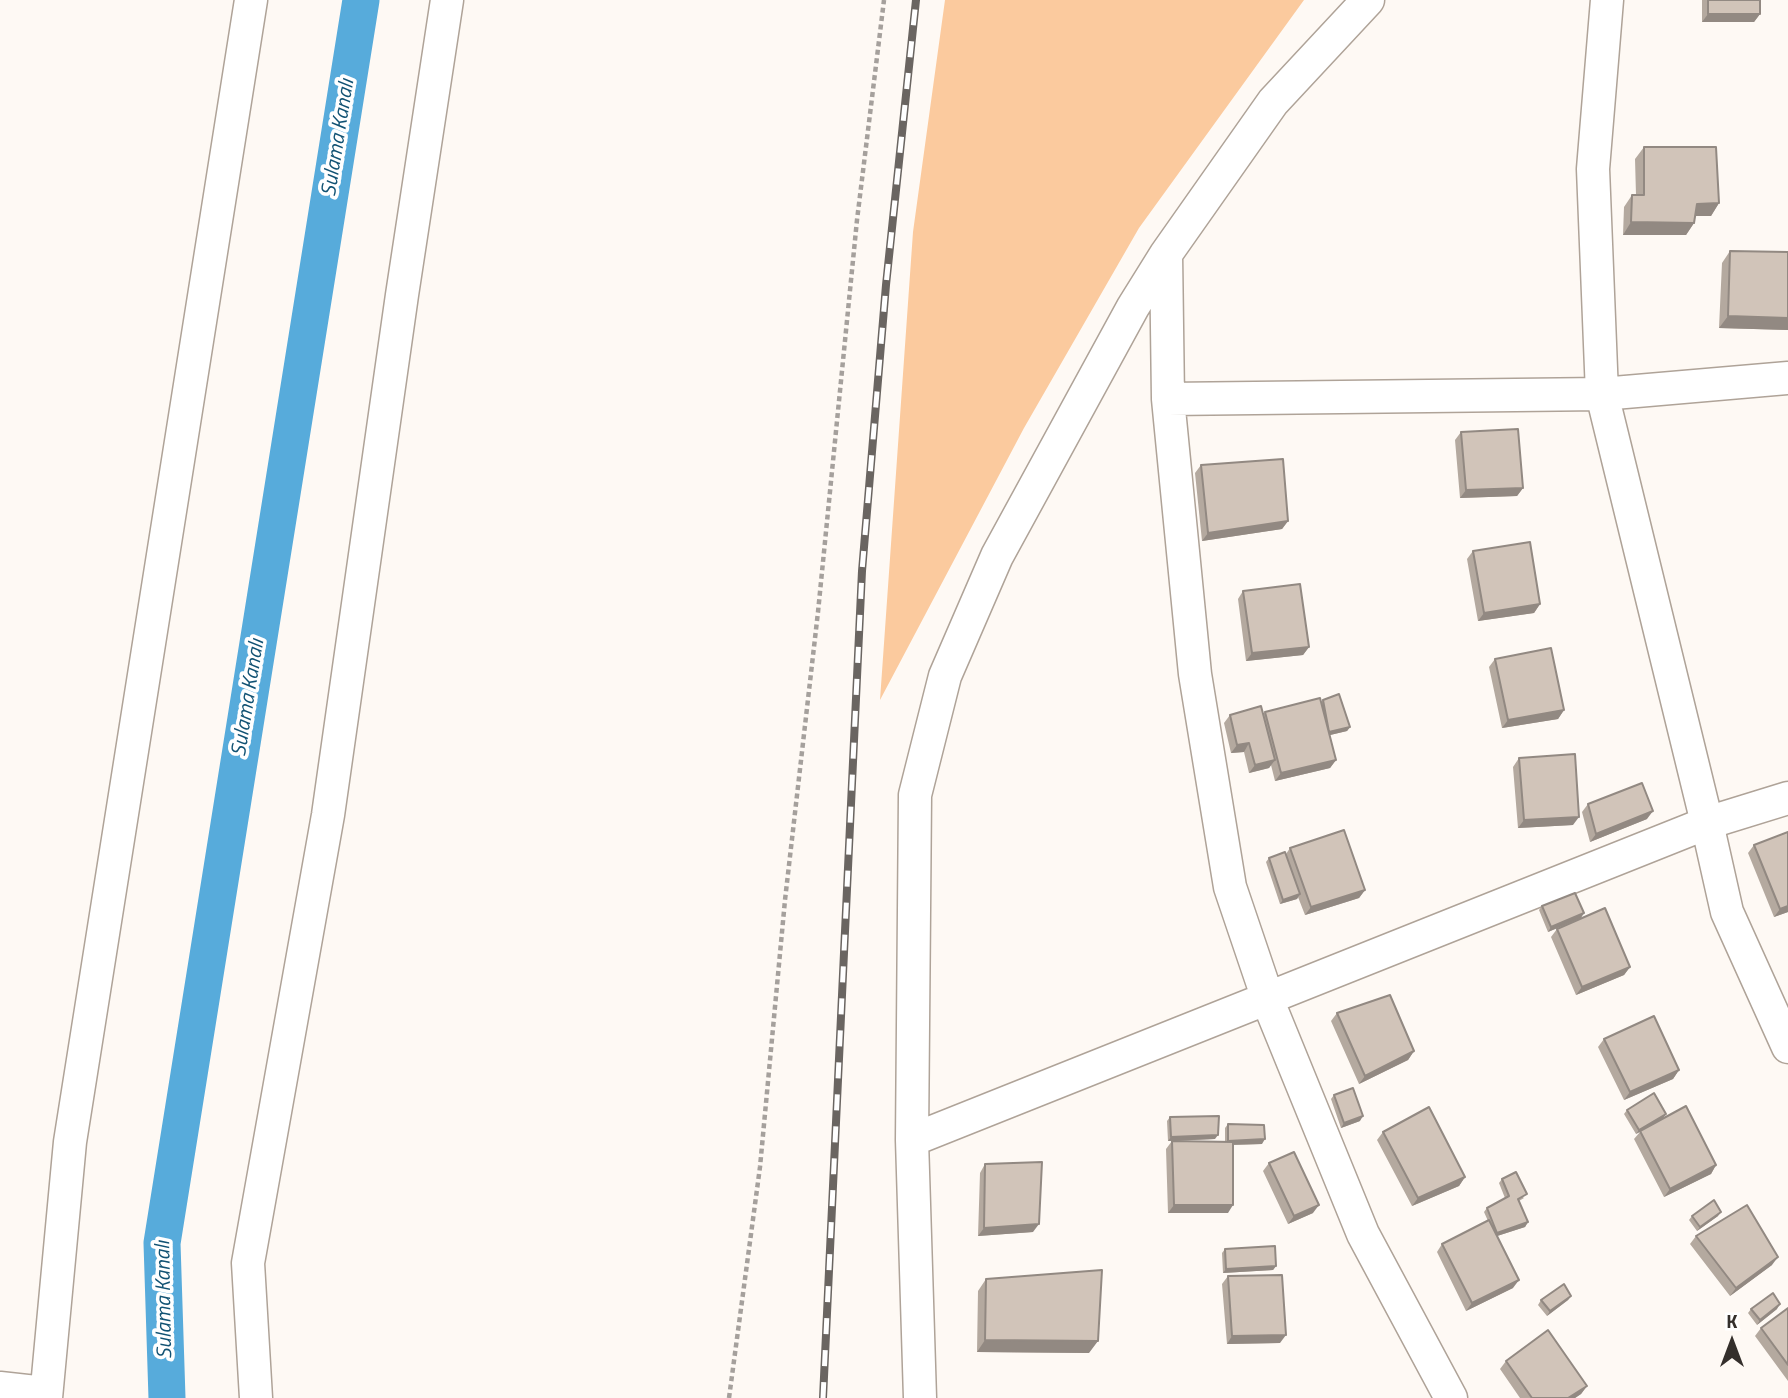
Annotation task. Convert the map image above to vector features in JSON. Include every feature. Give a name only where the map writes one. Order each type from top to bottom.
[{"type":"street","points":[[0,1388],[46,1396],[70,1142],[251,0]]},
{"type":"street","points":[[256,1398],[248,1263],[328,814],[447,0]]},
{"type":"street","points":[[920,1398],[912,1140],[915,796],[945,676],[997,556],[1133,307],[1273,102],[1368,0]]},
{"type":"street","points":[[1607,0],[1593,169],[1602,394],[1727,912],[1788,1047]]},
{"type":"street","points":[[1167,254],[1168,400],[1195,674],[1230,887],[1268,997],[1363,1234],[1451,1398]]},
{"type":"street","points":[[1168,400],[1602,394],[1788,378]]},
{"type":"street","points":[[912,1140],[1707,823],[1788,798]]},
{"type":"path","points":[[729,1398],[760,1167],[785,900],[818,612],[857,220],[884,0]]},
{"type":"shaded area","points":[[945,0],[1304,0],[1139,228],[1024,428],[880,700],[913,232]]},
{"type":"building","points":[[1708,0],[1760,0],[1760,14],[1708,14]]},
{"type":"building","points":[[1644,147],[1716,147],[1719,203],[1697,204],[1694,223],[1631,222],[1632,195],[1644,195]]},
{"type":"building","points":[[1730,251],[1788,252],[1788,318],[1728,316]]},
{"type":"building","points":[[1518,429],[1523,488],[1466,490],[1461,432]]},
{"type":"building","points":[[1283,459],[1288,521],[1208,533],[1201,465]]},
{"type":"building","points":[[1530,542],[1540,604],[1484,613],[1473,551]]},
{"type":"building","points":[[1300,584],[1309,647],[1252,653],[1243,591]]},
{"type":"building","points":[[1551,648],[1564,710],[1508,720],[1495,659]]},
{"type":"building","points":[[1339,694],[1350,727],[1329,732],[1323,700]]},
{"type":"building","points":[[1320,698],[1336,760],[1281,773],[1265,712]]},
{"type":"building","points":[[1261,706],[1275,760],[1255,765],[1249,743],[1237,745],[1230,715]]},
{"type":"building","points":[[1575,754],[1579,817],[1524,820],[1519,758]]},
{"type":"building","points":[[1642,783],[1653,811],[1596,834],[1588,804]]},
{"type":"building","points":[[1344,830],[1365,890],[1311,907],[1290,848]]},
{"type":"building","points":[[1788,832],[1788,906],[1780,909],[1754,845]]},
{"type":"building","points":[[1285,852],[1300,894],[1283,900],[1269,858]]},
{"type":"building","points":[[1575,893],[1584,913],[1551,927],[1542,906]]},
{"type":"building","points":[[1605,908],[1630,967],[1582,987],[1557,929]]},
{"type":"building","points":[[1390,995],[1414,1051],[1365,1076],[1337,1013]]},
{"type":"building","points":[[1654,1016],[1679,1070],[1630,1092],[1604,1039]]},
{"type":"building","points":[[1353,1088],[1363,1116],[1344,1123],[1334,1095]]},
{"type":"building","points":[[1654,1093],[1666,1114],[1639,1130],[1627,1110]]},
{"type":"building","points":[[1686,1106],[1716,1165],[1670,1189],[1640,1131]]},
{"type":"building","points":[[1429,1107],[1465,1177],[1418,1198],[1383,1132]]},
{"type":"building","points":[[1219,1116],[1218,1135],[1171,1137],[1170,1117]]},
{"type":"building","points":[[1228,1124],[1264,1125],[1265,1139],[1228,1141]]},
{"type":"building","points":[[1172,1141],[1233,1142],[1233,1205],[1174,1205]]},
{"type":"building","points":[[1294,1152],[1319,1205],[1294,1216],[1269,1163]]},
{"type":"building","points":[[1042,1162],[1039,1224],[984,1228],[985,1164]]},
{"type":"building","points":[[1516,1172],[1527,1194],[1518,1199],[1528,1222],[1497,1233],[1487,1208],[1509,1196],[1502,1179]]},
{"type":"building","points":[[1714,1200],[1721,1212],[1700,1227],[1692,1216]]},
{"type":"building","points":[[1747,1205],[1778,1257],[1736,1288],[1696,1236]]},
{"type":"building","points":[[1489,1220],[1519,1280],[1472,1303],[1442,1244]]},
{"type":"building","points":[[1275,1246],[1276,1266],[1226,1269],[1225,1249]]},
{"type":"building","points":[[1102,1270],[1098,1341],[985,1340],[986,1279]]},
{"type":"building","points":[[1282,1275],[1286,1335],[1232,1336],[1228,1276]]},
{"type":"building","points":[[1564,1284],[1571,1296],[1550,1311],[1541,1300]]},
{"type":"building","points":[[1773,1293],[1780,1304],[1760,1320],[1751,1309]]},
{"type":"building","points":[[1788,1308],[1788,1365],[1761,1328]]},
{"type":"building","points":[[1548,1330],[1587,1386],[1568,1398],[1532,1398],[1506,1361]]},
{"type":"waterway","name":"Sulama Kanalı","points":[[167,1398],[162,1243],[361,0]]},
{"type":"railway","points":[[823,1398],[862,571],[886,285],[916,0]]}]
